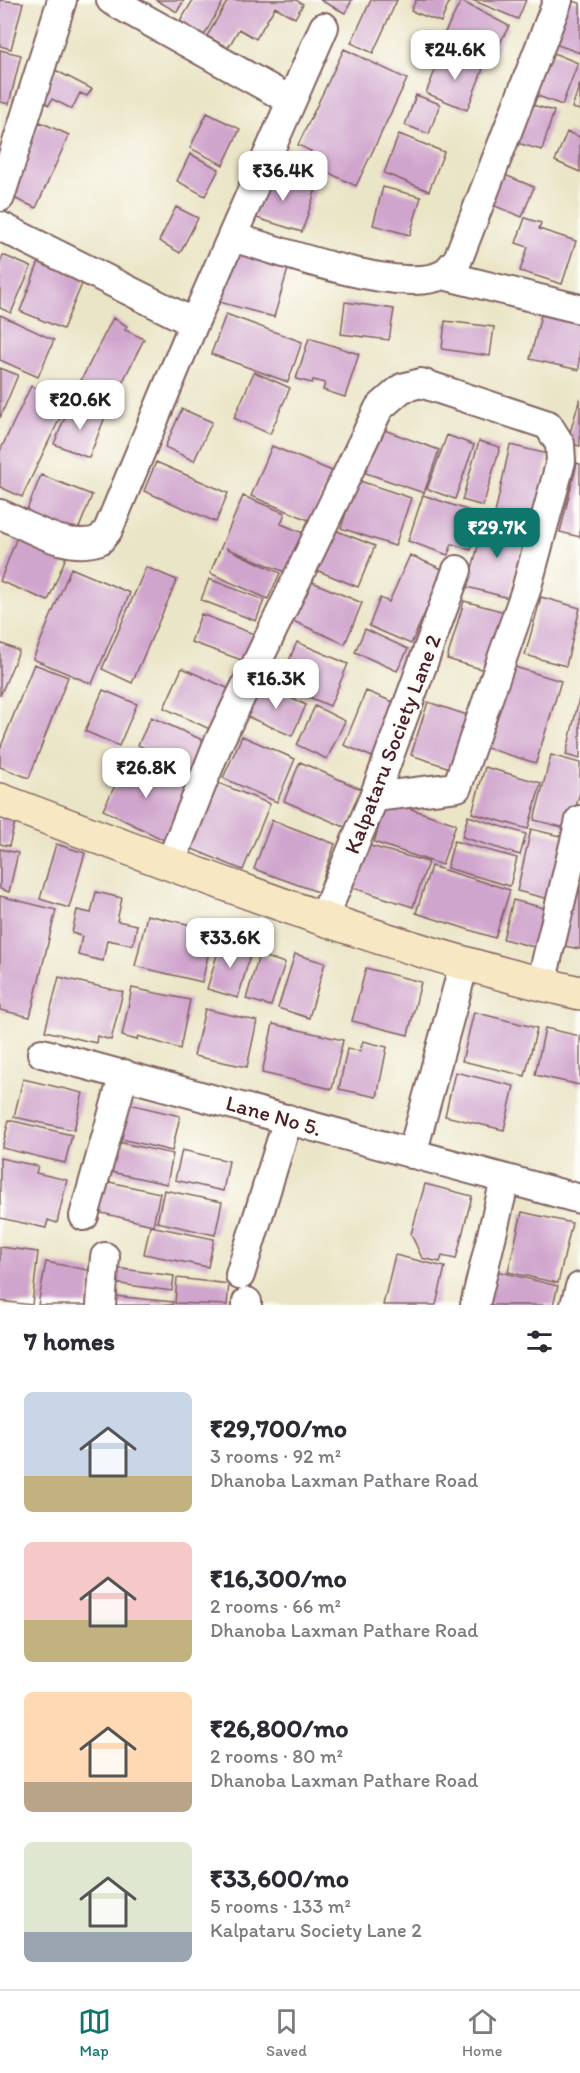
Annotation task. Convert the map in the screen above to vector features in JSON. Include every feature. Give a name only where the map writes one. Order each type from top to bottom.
[{"type":"street","points":[[0,197],[62,0]]},
{"type":"street","points":[[111,0],[291,100]]},
{"type":"street","points":[[233,237],[329,267],[368,274],[425,279],[443,274],[458,259],[558,0]]},
{"type":"street","points":[[0,514],[64,542],[88,544],[100,540],[108,530],[324,27]]},
{"type":"street","points":[[0,226],[195,323]]},
{"type":"street","points":[[443,274],[580,309]]},
{"type":"street","points":[[170,864],[217,746],[380,408],[402,388],[421,383],[548,425],[560,444],[561,461],[526,590],[457,787],[374,797]]},
{"type":"street","name":"Kalpataru Society Lane 2","points":[[324,917],[374,797],[458,570]]},
{"type":"street","points":[[0,800],[170,864],[465,964],[580,993]]},
{"type":"street","points":[[541,984],[580,820]]},
{"type":"street","points":[[411,1154],[465,964]]},
{"type":"street","name":"Lane No 5.","points":[[42,1053],[580,1199]]},
{"type":"street","points":[[84,1216],[124,1074]]},
{"type":"street","points":[[240,1275],[288,1119]]},
{"type":"street","points":[[475,1305],[505,1180]]},
{"type":"street","points":[[101,1305],[105,1257]]},
{"type":"street","points":[[575,1305],[580,1287]]},
{"type":"building","points":[[0,0],[23,3],[11,49],[0,46]]},
{"type":"building","points":[[156,0],[184,0],[177,12]]},
{"type":"building","points":[[193,0],[224,0],[203,37],[179,23]]},
{"type":"building","points":[[228,0],[296,0],[303,4],[295,18],[275,7],[256,39],[239,29],[228,48],[207,36]]},
{"type":"building","points":[[320,0],[352,0],[345,13]]},
{"type":"building","points":[[371,0],[397,0],[373,53],[351,43]]},
{"type":"building","points":[[416,0],[450,0],[441,22],[411,11]]},
{"type":"building","points":[[472,0],[526,0],[518,19]]},
{"type":"building","points":[[567,0],[580,3],[580,53],[552,43]]},
{"type":"building","points":[[461,1],[509,26],[491,60],[443,36]]},
{"type":"building","points":[[344,49],[407,79],[356,186],[306,162],[311,151],[298,145]]},
{"type":"building","points":[[0,50],[21,55],[9,104],[0,102]]},
{"type":"building","points":[[546,50],[578,63],[562,105],[530,93]]},
{"type":"building","points":[[442,53],[483,69],[467,110],[426,93]]},
{"type":"building","points":[[55,70],[92,89],[87,96],[80,93],[72,109],[52,99],[49,105],[40,100]]},
{"type":"building","points":[[580,83],[580,110],[572,108]]},
{"type":"building","points":[[416,95],[440,104],[429,134],[405,125]]},
{"type":"building","points":[[522,102],[554,111],[542,150],[510,141]]},
{"type":"building","points":[[207,113],[240,129],[223,165],[190,148]]},
{"type":"building","points":[[40,122],[69,135],[36,208],[7,195]]},
{"type":"building","points":[[567,132],[580,137],[580,172],[555,161]]},
{"type":"building","points":[[399,134],[444,152],[429,191],[384,173]]},
{"type":"building","points":[[190,154],[219,169],[205,196],[177,181]]},
{"type":"building","points":[[264,172],[316,189],[302,232],[250,216]]},
{"type":"building","points":[[500,173],[534,187],[522,217],[488,203]]},
{"type":"building","points":[[383,187],[421,197],[410,235],[373,225]]},
{"type":"building","points":[[176,207],[198,218],[180,253],[159,241]]},
{"type":"building","points":[[525,218],[541,223],[539,229],[576,241],[562,284],[520,271],[528,247],[516,243]]},
{"type":"building","points":[[232,245],[290,262],[274,317],[216,301]]},
{"type":"building","points":[[3,255],[31,267],[11,313],[0,308],[0,263]]},
{"type":"building","points":[[40,259],[85,277],[63,329],[20,311]]},
{"type":"building","points":[[345,302],[394,309],[389,340],[341,334]]},
{"type":"building","points":[[226,314],[302,342],[288,382],[211,354]]},
{"type":"building","points":[[0,315],[54,340],[38,377],[0,360]]},
{"type":"building","points":[[541,315],[580,324],[579,370],[530,359]]},
{"type":"building","points":[[113,318],[127,326],[125,330],[144,339],[108,411],[74,394]]},
{"type":"building","points":[[445,321],[494,327],[490,356],[442,349]]},
{"type":"building","points":[[309,338],[359,354],[345,397],[323,390],[325,383],[296,379]]},
{"type":"building","points":[[0,368],[18,375],[0,418]]},
{"type":"building","points":[[254,372],[290,388],[270,434],[234,418]]},
{"type":"building","points":[[31,386],[67,403],[22,497],[0,487],[0,451]]},
{"type":"building","points":[[580,398],[580,446],[567,443]]},
{"type":"building","points":[[71,403],[105,417],[89,458],[54,444]]},
{"type":"building","points":[[182,409],[212,422],[194,461],[165,447]]},
{"type":"building","points":[[376,427],[439,450],[424,493],[360,471]]},
{"type":"building","points":[[447,435],[474,445],[455,499],[427,489]]},
{"type":"building","points":[[479,441],[500,447],[483,506],[462,500]]},
{"type":"building","points":[[510,445],[548,454],[532,526],[494,518]]},
{"type":"building","points":[[272,446],[332,471],[311,521],[251,496]]},
{"type":"building","points":[[156,462],[228,493],[216,522],[144,491]]},
{"type":"building","points":[[577,463],[580,464],[580,537],[560,532]]},
{"type":"building","points":[[41,475],[92,495],[77,533],[26,512]]},
{"type":"building","points":[[357,480],[411,498],[395,546],[341,528]]},
{"type":"building","points":[[423,495],[482,515],[471,550],[452,544],[448,555],[408,541]]},
{"type":"building","points":[[243,496],[285,513],[281,524],[308,535],[292,575],[226,548],[280,573],[268,599],[210,573]]},
{"type":"building","points":[[485,520],[527,531],[509,598],[467,587]]},
{"type":"building","points":[[332,529],[375,546],[358,587],[316,570]]},
{"type":"building","points":[[17,537],[66,557],[48,601],[0,581]]},
{"type":"building","points":[[410,555],[444,570],[411,644],[369,626],[380,598],[389,602]]},
{"type":"building","points":[[146,567],[177,580],[132,683],[102,669]]},
{"type":"building","points":[[71,568],[130,593],[92,684],[33,659]]},
{"type":"building","points":[[209,579],[264,600],[256,621],[201,600]]},
{"type":"building","points":[[310,581],[362,603],[345,644],[293,621]]},
{"type":"building","points":[[541,597],[580,608],[566,666],[525,655]]},
{"type":"building","points":[[464,601],[505,612],[488,671],[447,659]]},
{"type":"building","points":[[201,614],[259,636],[250,663],[191,642]]},
{"type":"building","points":[[365,629],[408,649],[397,671],[355,652]]},
{"type":"building","points":[[297,642],[348,664],[330,706],[279,684]]},
{"type":"building","points":[[0,643],[19,651],[0,696]]},
{"type":"building","points":[[34,664],[68,677],[29,778],[0,767],[0,749]]},
{"type":"building","points":[[508,665],[561,681],[536,763],[483,747]]},
{"type":"building","points":[[182,668],[234,691],[216,732],[164,708]]},
{"type":"building","points":[[259,684],[306,705],[292,736],[246,716]]},
{"type":"building","points":[[103,690],[137,704],[119,746],[85,731]]},
{"type":"building","points":[[366,691],[398,704],[375,758],[344,745]]},
{"type":"building","points":[[580,694],[580,759],[566,755]]},
{"type":"building","points":[[428,702],[470,716],[453,769],[411,755]]},
{"type":"building","points":[[315,706],[345,721],[327,759],[297,745]]},
{"type":"building","points":[[151,717],[207,742],[194,771],[138,745]]},
{"type":"building","points":[[242,736],[295,759],[277,802],[223,778]]},
{"type":"building","points":[[551,755],[580,763],[580,792],[570,829],[534,820]]},
{"type":"building","points":[[128,759],[189,788],[164,840],[103,810]]},
{"type":"building","points":[[300,762],[363,790],[347,828],[284,801]]},
{"type":"building","points":[[485,767],[541,783],[528,829],[472,813]]},
{"type":"building","points":[[211,780],[270,804],[243,870],[185,846]]},
{"type":"building","points":[[387,801],[456,824],[442,865],[374,842]]},
{"type":"building","points":[[0,809],[17,814],[9,846],[0,844]]},
{"type":"building","points":[[468,816],[526,834],[520,855],[462,837]]},
{"type":"building","points":[[272,820],[335,844],[318,892],[254,869]]},
{"type":"building","points":[[531,829],[568,838],[549,899],[517,891]]},
{"type":"building","points":[[454,841],[517,858],[510,886],[447,868]]},
{"type":"building","points":[[360,843],[428,862],[413,907],[341,884]]},
{"type":"building","points":[[56,844],[85,853],[69,908],[40,899]]},
{"type":"building","points":[[0,849],[18,853],[9,892],[0,889]]},
{"type":"building","points":[[431,866],[510,890],[495,938],[416,913]]},
{"type":"building","points":[[580,870],[580,949],[559,945]]},
{"type":"building","points":[[96,892],[122,898],[117,921],[137,925],[133,945],[107,940],[103,961],[78,955],[82,936],[72,933],[77,910],[91,913]]},
{"type":"building","points":[[0,896],[56,910],[30,1017],[0,1010]]},
{"type":"building","points":[[513,900],[548,909],[538,948],[503,939]]},
{"type":"building","points":[[147,915],[214,930],[202,982],[135,966]]},
{"type":"building","points":[[221,941],[252,949],[238,998],[207,989]]},
{"type":"building","points":[[295,954],[325,963],[309,1018],[278,1008]]},
{"type":"building","points":[[259,955],[285,963],[271,1006],[246,999]]},
{"type":"building","points":[[366,968],[421,982],[408,1035],[352,1021]]},
{"type":"building","points":[[59,977],[123,992],[111,1040],[97,1036],[96,1043],[45,1031]]},
{"type":"building","points":[[132,988],[190,1000],[180,1049],[138,1036],[137,1040],[122,1036]]},
{"type":"building","points":[[205,1009],[257,1021],[247,1067],[194,1056]]},
{"type":"building","points":[[474,1012],[537,1028],[525,1076],[462,1061]]},
{"type":"building","points":[[273,1024],[343,1040],[332,1089],[262,1073]]},
{"type":"building","points":[[545,1028],[580,1036],[580,1085],[535,1075]]},
{"type":"building","points":[[363,1041],[387,1047],[377,1097],[339,1089],[347,1049],[360,1051]]},
{"type":"building","points":[[455,1072],[514,1086],[504,1130],[445,1116]]},
{"type":"building","points":[[23,1079],[83,1093],[74,1130],[14,1117]]},
{"type":"building","points":[[125,1103],[180,1116],[172,1151],[117,1138]]},
{"type":"building","points":[[9,1120],[72,1135],[65,1163],[2,1148]]},
{"type":"building","points":[[118,1142],[173,1154],[167,1184],[111,1172]]},
{"type":"building","points":[[182,1150],[229,1161],[223,1191],[175,1180]]},
{"type":"building","points":[[0,1158],[38,1166],[36,1173],[67,1180],[57,1223],[48,1220],[46,1228],[0,1218]]},
{"type":"building","points":[[100,1180],[160,1193],[153,1225],[93,1211]]},
{"type":"building","points":[[425,1184],[472,1196],[456,1259],[442,1256],[440,1262],[422,1258],[411,1234]]},
{"type":"building","points":[[164,1190],[222,1202],[215,1235],[157,1222]]},
{"type":"building","points":[[522,1212],[572,1223],[558,1283],[508,1272]]},
{"type":"building","points":[[150,1226],[214,1239],[208,1267],[144,1254]]},
{"type":"building","points":[[0,1247],[38,1252],[32,1305],[0,1301]]},
{"type":"building","points":[[395,1255],[445,1267],[436,1305],[383,1305]]},
{"type":"building","points":[[46,1262],[93,1271],[87,1305],[38,1305]]},
{"type":"building","points":[[115,1268],[174,1276],[172,1291],[113,1283]]},
{"type":"building","points":[[496,1271],[558,1286],[553,1305],[488,1305]]},
{"type":"building","points":[[177,1278],[229,1284],[227,1305],[175,1303]]},
{"type":"building","points":[[114,1296],[173,1302],[172,1305],[113,1305]]}]
